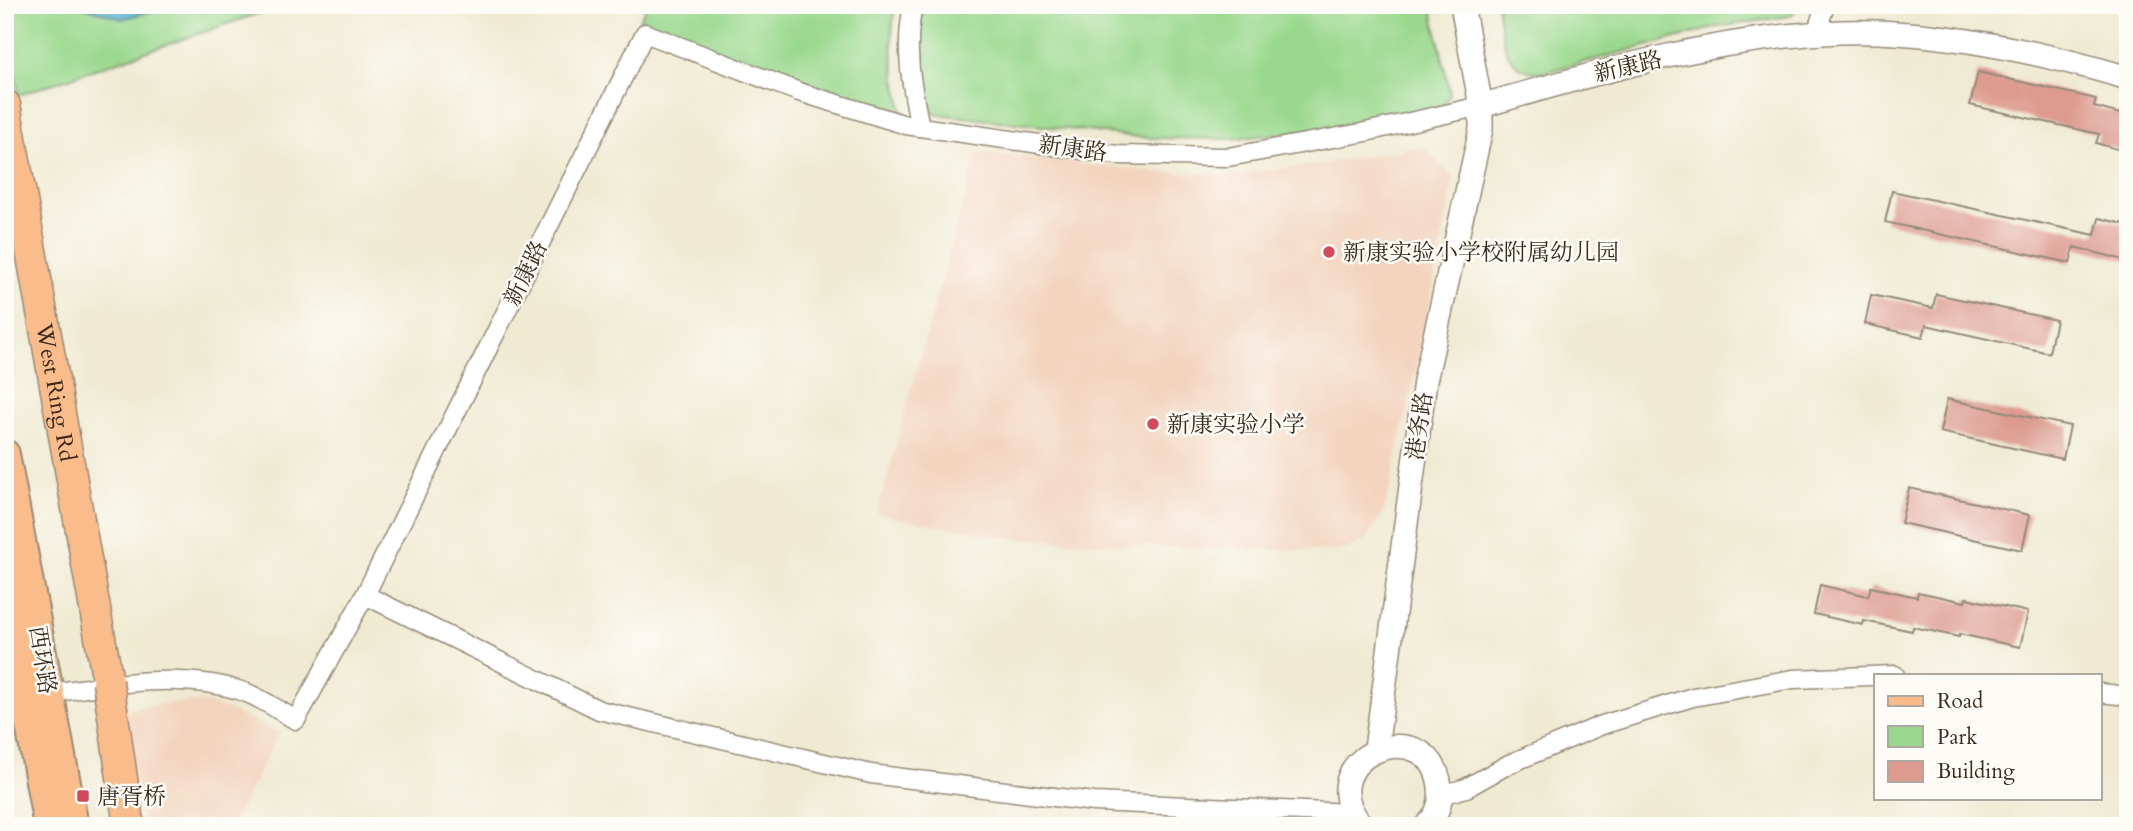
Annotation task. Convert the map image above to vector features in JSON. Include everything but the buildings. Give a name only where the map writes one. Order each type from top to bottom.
[{"type":"highway","points":[[5,105],[108,682],[130,826]]},
{"type":"main road","name":"西环路","points":[[5,454],[40,636],[38,696],[48,826]]},
{"type":"main road","name":"西环路","points":[[5,584],[74,826]]},
{"type":"street","points":[[913,5],[908,33],[909,60],[920,127]]},
{"type":"street","name":"港务路","points":[[1376,749],[1425,381],[1481,130],[1481,106],[1462,5]]},
{"type":"street","points":[[1816,34],[1825,5]]},
{"type":"street","name":"新康路","points":[[365,595],[645,33],[799,92],[906,125],[1117,155],[1228,158],[1361,133],[1481,106],[1623,65],[1720,47],[1841,32],[1963,41],[2060,59],[2128,78]]},
{"type":"street","points":[[38,696],[139,683],[203,681],[245,692],[296,720],[365,595],[599,710],[871,774],[1094,802],[1358,820],[1348,799],[1348,784],[1354,769],[1363,757],[1376,749],[1407,747],[1421,754],[1432,765],[1440,779],[1438,810],[1426,826]]},
{"type":"street","points":[[1441,795],[1466,788],[1509,764],[1602,725],[1693,697],[1793,679],[1874,676]]},
{"type":"street","points":[[2102,693],[2128,696]]},
{"type":"shaded area","name":"新康实验小学","points":[[1423,146],[1454,178],[1422,343],[1386,505],[1380,519],[1364,541],[1353,548],[1332,551],[1185,548],[1009,538],[877,514],[977,152],[1159,172],[1223,175],[1315,165]]},
{"type":"shaded area","points":[[204,702],[229,710],[279,733],[231,826],[143,826],[124,710],[168,703]]},
{"type":"green space","points":[[18,5],[79,5],[122,19],[174,5],[283,5],[19,95],[5,26],[5,10]]},
{"type":"green space","points":[[647,5],[896,5],[892,46],[903,113],[806,85],[639,21]]},
{"type":"green space","points":[[925,5],[1431,5],[1450,93],[1441,107],[1415,119],[1232,139],[1148,138],[936,114],[924,90],[918,62],[919,32]]},
{"type":"green space","points":[[1497,5],[1800,5],[1790,16],[1718,27],[1546,72],[1532,72],[1521,68],[1507,52]]},
{"type":"water","points":[[79,5],[174,5],[122,19]]},
{"type":"place","name":"新康实验小学校附属幼儿园","points":[[1329,252]]},
{"type":"place","name":"新康实验小学","points":[[1153,424]]},
{"type":"place","name":"唐胥桥","points":[[83,796]]}]
